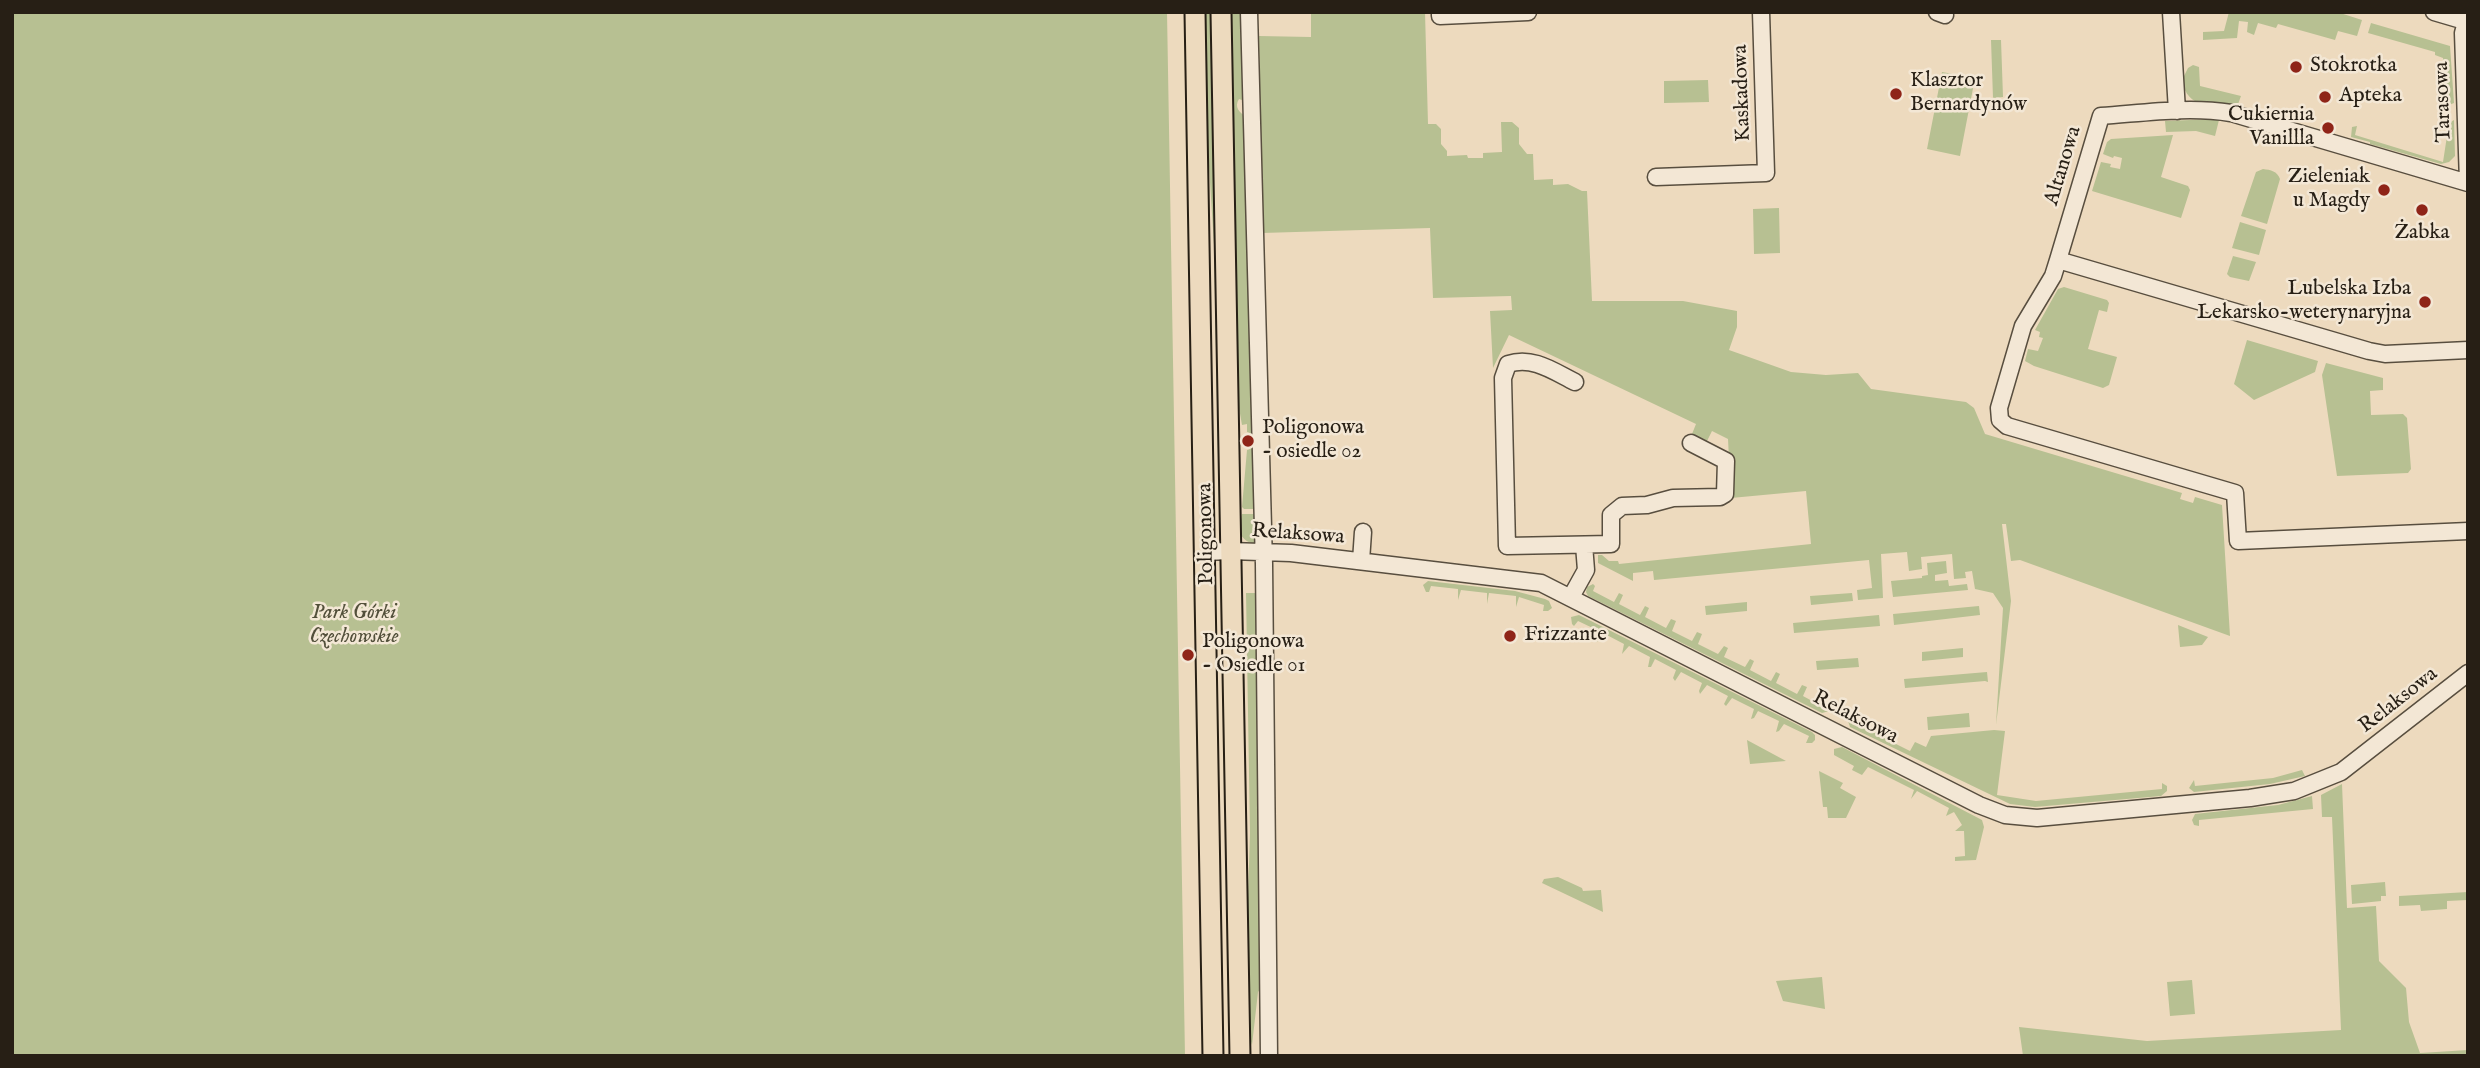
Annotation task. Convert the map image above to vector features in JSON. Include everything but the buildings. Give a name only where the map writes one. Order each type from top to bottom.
[{"type":"main road","name":"Poligonowa","points":[[1195,12],[1213,1056]]},
{"type":"main road","name":"Poligonowa","points":[[1221,12],[1240,1056]]},
{"type":"street","points":[[1249,12],[1264,552],[1269,1056]]},
{"type":"street","points":[[1440,14],[1528,12]]},
{"type":"street","name":"Kaskadowa","points":[[1656,177],[1766,173],[1761,12]]},
{"type":"street","points":[[2171,12],[2178,111],[2213,110],[2231,113],[2468,182]]},
{"type":"street","points":[[2434,12],[2467,22]]},
{"type":"street","name":"Tarasowa","points":[[2467,22],[2463,33],[2468,182]]},
{"type":"street","name":"Altanowa","points":[[2178,111],[2101,116],[2053,276],[2023,326],[2003,389],[1999,408],[2000,420],[2007,425],[2235,494],[2238,541],[2468,531]]},
{"type":"street","points":[[2058,260],[2369,351],[2385,354],[2468,350]]},
{"type":"street","points":[[1575,382],[1535,362],[1519,360],[1508,364],[1503,378],[1507,546],[1611,544],[1611,515],[1622,506],[1647,505],[1673,498],[1720,497],[1725,494],[1726,461],[1691,443]]},
{"type":"street","points":[[1361,561],[1363,532]]},
{"type":"street","points":[[1571,597],[1586,570],[1584,545]]},
{"type":"street","name":"Relaksowa","points":[[1205,552],[1264,552],[1541,583],[1979,805],[1998,813],[2029,818],[2202,803],[2294,791],[2342,772],[2468,673]]},
{"type":"green space","name":"Park Górki Czechowskie","points":[[12,12],[1167,12],[1185,1056],[12,1056]]},
{"type":"green space","points":[[1203,12],[1213,12],[1222,508],[1219,508],[1214,245],[1205,104]]},
{"type":"green space","points":[[1229,12],[1243,12],[1245,101],[1239,99],[1237,107],[1246,117],[1256,509],[1242,507],[1250,433],[1247,432],[1247,424],[1242,425],[1236,391]]},
{"type":"green space","points":[[1311,12],[1425,12],[1428,124],[1436,124],[1441,129],[1441,144],[1447,151],[1447,156],[1467,155],[1468,158],[1483,158],[1483,153],[1502,152],[1501,122],[1512,122],[1519,128],[1519,144],[1527,154],[1533,154],[1534,180],[1553,179],[1553,185],[1568,184],[1587,191],[1592,301],[1683,301],[1737,311],[1737,327],[1729,350],[1791,372],[1826,375],[1858,373],[1871,389],[1966,402],[1974,408],[1985,434],[2182,493],[2180,499],[2193,503],[2195,497],[2222,505],[2230,636],[2020,560],[2011,561],[2006,524],[2002,524],[2011,601],[1996,725],[2003,608],[1993,593],[1975,589],[1972,571],[1965,572],[1966,578],[1954,579],[1952,554],[1921,557],[1922,569],[1909,571],[1907,552],[1881,554],[1883,598],[1858,600],[1857,590],[1872,588],[1869,560],[1654,580],[1653,571],[1633,573],[1633,581],[1598,563],[1598,555],[1609,561],[1618,561],[1619,564],[1811,544],[1806,491],[1731,498],[1728,439],[1712,431],[1707,441],[1692,434],[1696,424],[1509,335],[1493,368],[1490,311],[1512,310],[1511,296],[1433,298],[1430,228],[1262,233],[1259,36],[1311,37]]},
{"type":"green space","points":[[2229,12],[2337,12],[2362,20],[2357,36],[2338,31],[2335,40],[2278,24],[2276,28],[2258,23],[2254,35],[2247,32],[2248,22],[2239,21],[2237,38],[2203,40],[2203,32],[2224,31]]},
{"type":"green space","points":[[2371,23],[2450,46],[2454,103],[2449,105],[2446,101],[2443,58],[2435,55],[2435,52],[2368,33]]},
{"type":"green space","points":[[1991,40],[2001,40],[2003,97],[1993,98]]},
{"type":"green space","points":[[2193,65],[2199,67],[2200,86],[2241,96],[2237,107],[2202,104],[2189,97],[2182,80],[2188,68]]},
{"type":"green space","points":[[1942,72],[1975,78],[1960,156],[1927,149]]},
{"type":"green space","points":[[1708,80],[1709,102],[1664,103],[1664,81]]},
{"type":"green space","points":[[2219,120],[2215,136],[2196,131],[2166,132],[2165,121]]},
{"type":"green space","points":[[2454,120],[2455,156],[2449,162],[2441,164],[2351,137],[2352,127],[2357,126],[2355,135],[2443,162],[2449,123]]},
{"type":"green space","points":[[2173,135],[2161,177],[2188,186],[2190,190],[2181,218],[2092,191],[2101,162],[2120,169],[2122,158],[2103,154],[2107,142],[2111,139]]},
{"type":"green space","points":[[2263,169],[2273,171],[2280,179],[2267,224],[2241,216],[2256,172]]},
{"type":"green space","points":[[1779,208],[1780,253],[1754,254],[1753,209]]},
{"type":"green space","points":[[2240,222],[2266,230],[2259,255],[2232,248]]},
{"type":"green space","points":[[2233,256],[2256,262],[2249,281],[2227,274]]},
{"type":"green space","points":[[2064,287],[2107,300],[2109,303],[2107,312],[2099,310],[2088,349],[2117,357],[2109,385],[2103,388],[2025,361],[2028,349],[2038,351],[2043,338],[2039,337],[2040,332],[2035,330],[2058,289]]},
{"type":"green space","points":[[2247,340],[2318,361],[2315,372],[2254,400],[2234,384]]},
{"type":"green space","points":[[2326,363],[2383,378],[2383,390],[2370,391],[2371,415],[2403,414],[2407,418],[2411,469],[2408,473],[2337,476],[2322,375]]},
{"type":"green space","points":[[1242,514],[1256,514],[1259,540],[1254,544],[1243,538],[1240,532],[1237,520],[1241,520]]},
{"type":"green space","points":[[1946,561],[1947,573],[1935,575],[1935,581],[1948,580],[1949,586],[1967,584],[1968,590],[1893,597],[1891,581],[1922,578],[1928,575],[1927,563]]},
{"type":"green space","points":[[1428,581],[1515,591],[1545,599],[1552,608],[1543,611],[1544,605],[1519,597],[1516,607],[1516,596],[1489,593],[1487,604],[1487,593],[1461,590],[1458,600],[1458,589],[1431,586],[1429,592],[1426,592],[1423,585]]},
{"type":"green space","points":[[1593,584],[1593,591],[1614,602],[1619,593],[1623,595],[1619,604],[1640,615],[1645,606],[1649,608],[1645,617],[1666,628],[1671,619],[1676,621],[1672,631],[1692,641],[1697,632],[1702,634],[1698,644],[1718,654],[1724,646],[1728,648],[1724,657],[1745,667],[1750,659],[1754,661],[1750,670],[1771,681],[1776,672],[1780,674],[1776,683],[1797,694],[1802,685],[1807,687],[1803,696],[1823,707],[1828,703],[1829,711],[1822,713],[1588,596],[1587,587]]},
{"type":"green space","points":[[1246,593],[1258,595],[1263,986],[1258,992],[1252,1045],[1248,1030],[1246,964],[1250,833]]},
{"type":"green space","points":[[1852,593],[1853,601],[1811,605],[1810,596]]},
{"type":"green space","points":[[1747,602],[1747,611],[1706,615],[1705,606]]},
{"type":"green space","points":[[1979,606],[1980,615],[1894,625],[1893,614]]},
{"type":"green space","points":[[1579,615],[1812,732],[1815,740],[1806,743],[1809,736],[1784,724],[1776,732],[1779,721],[1758,711],[1751,719],[1754,709],[1732,698],[1726,706],[1724,704],[1728,696],[1707,685],[1700,694],[1702,683],[1681,672],[1675,681],[1673,678],[1676,670],[1655,659],[1651,667],[1648,667],[1650,657],[1629,646],[1622,654],[1624,644],[1603,633],[1597,642],[1595,639],[1599,631],[1578,621],[1574,626],[1572,624],[1571,617]]},
{"type":"green space","points":[[1879,615],[1880,626],[1794,633],[1793,623]]},
{"type":"green space","points":[[2178,625],[2208,637],[2202,645],[2180,647]]},
{"type":"green space","points":[[1963,648],[1963,657],[1922,661],[1922,652]]},
{"type":"green space","points":[[1858,658],[1859,667],[1817,670],[1816,661]]},
{"type":"green space","points":[[1987,672],[1988,682],[1905,688],[1904,679]]},
{"type":"green space","points":[[1969,713],[1970,727],[1928,730],[1927,717]]},
{"type":"green space","points":[[1854,716],[1857,717],[1854,722],[1875,733],[1880,724],[1885,726],[1880,736],[1910,751],[1915,742],[1926,747],[1931,736],[2005,731],[1997,795],[2036,801],[2162,789],[2162,783],[2167,786],[2167,791],[2161,796],[2035,807],[2010,804],[1850,727],[1848,721]]},
{"type":"green space","points":[[1747,740],[1786,761],[1750,764]]},
{"type":"green space","points":[[1842,747],[1982,820],[1984,827],[1976,860],[1955,861],[1955,857],[1965,856],[1964,831],[1955,831],[1962,825],[1954,812],[1946,816],[1949,808],[1917,791],[1911,799],[1914,790],[1868,767],[1862,775],[1852,770],[1854,766],[1834,755],[1834,749]]},
{"type":"green space","points":[[2302,770],[2305,776],[2270,784],[2194,792],[2189,788],[2194,780],[2195,786],[2273,778]]},
{"type":"green space","points":[[1819,771],[1843,783],[1840,788],[1856,797],[1846,818],[1828,818],[1827,807],[1823,807]]},
{"type":"green space","points":[[2342,784],[2347,908],[2376,906],[2379,961],[2406,988],[2409,1022],[2420,1053],[2468,1050],[2468,1056],[2023,1056],[2019,1027],[2147,1041],[2341,1030],[2332,817],[2322,817],[2321,795]]},
{"type":"green space","points":[[2312,796],[2313,809],[2199,820],[2199,826],[2194,825],[2192,820],[2195,814],[2278,805]]},
{"type":"green space","points":[[1558,877],[1582,888],[1583,891],[1601,890],[1603,912],[1542,883],[1544,879]]},
{"type":"green space","points":[[2385,882],[2386,896],[2381,896],[2381,901],[2352,904],[2351,885]]},
{"type":"green space","points":[[2468,892],[2468,900],[2447,901],[2447,909],[2421,911],[2420,905],[2399,906],[2399,896]]},
{"type":"green space","points":[[1822,977],[1825,1009],[1783,1001],[1776,981]]},
{"type":"green space","points":[[2192,980],[2195,1014],[2170,1016],[2167,982]]},
{"type":"place","name":"Stokrotka","points":[[2296,67]]},
{"type":"place","name":"Klasztor Bernardynów","points":[[1896,94]]},
{"type":"place","name":"Apteka","points":[[2325,97]]},
{"type":"place","name":"Cukiernia Vanillla","points":[[2328,128]]},
{"type":"place","name":"Zieleniak u Magdy","points":[[2384,190]]},
{"type":"place","name":"Żabka","points":[[2422,210]]},
{"type":"place","name":"Lubelska Izba Lekarsko-weterynaryjna","points":[[2425,302]]},
{"type":"place","name":"Poligonowa - osiedle 02","points":[[1248,441]]},
{"type":"place","name":"Frizzante","points":[[1510,636]]},
{"type":"place","name":"Poligonowa - Osiedle 01","points":[[1188,655]]}]
